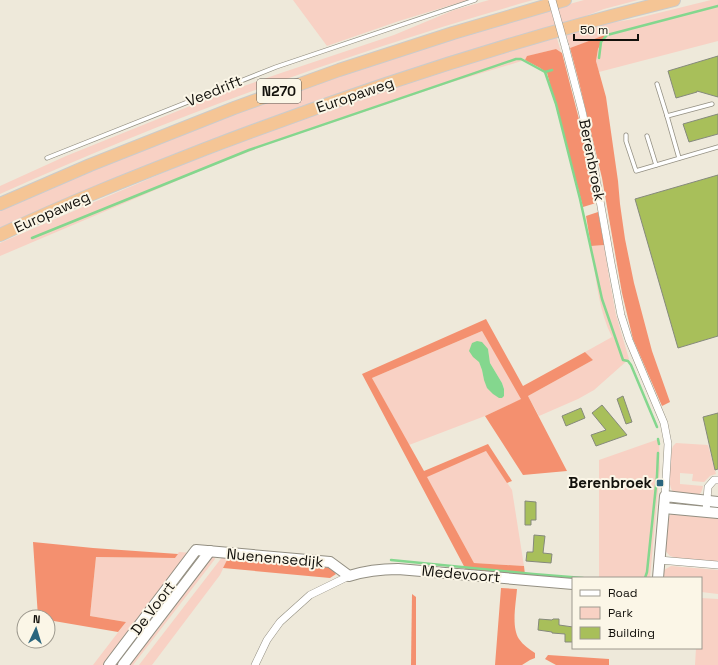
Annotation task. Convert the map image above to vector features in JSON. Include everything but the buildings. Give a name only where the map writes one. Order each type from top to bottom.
[{"type":"highway","name":"Europaweg","points":[[0,204],[90,165],[234,108],[338,70],[453,32],[566,0]]},
{"type":"highway","name":"Europaweg","points":[[0,235],[100,191],[172,162],[246,133],[349,96],[475,55],[587,22],[674,0]]},
{"type":"street","name":"Berenbroek","points":[[552,0],[582,111],[593,161],[610,263],[621,315],[629,340],[664,423],[668,444],[658,577]]},
{"type":"street","points":[[706,506],[708,487],[714,480],[718,480]]},
{"type":"street","points":[[665,496],[706,506],[718,513]]},
{"type":"street","points":[[664,508],[706,506],[718,502]]},
{"type":"street","name":"Nuenensedijk","points":[[196,550],[330,562],[349,576]]},
{"type":"street","name":"De Voort","points":[[109,665],[196,550]]},
{"type":"street","name":"De Voort","points":[[122,665],[210,551]]},
{"type":"street","points":[[659,560],[718,566]]},
{"type":"street","name":"Medevoort","points":[[349,576],[373,570],[398,569],[572,584]]},
{"type":"street","points":[[255,665],[267,640],[280,622],[310,595],[349,576]]},
{"type":"lane","name":"Veedrift","points":[[47,158],[276,67],[475,0]]},
{"type":"lane","points":[[657,84],[679,158]]},
{"type":"lane","points":[[667,116],[712,104]]},
{"type":"lane","points":[[626,135],[626,141],[636,171],[718,147]]},
{"type":"lane","points":[[647,136],[656,165]]},
{"type":"green space","points":[[293,0],[468,0],[399,21],[327,46]]},
{"type":"green space","points":[[489,0],[533,0],[397,41],[263,87],[130,138],[0,194],[0,186],[66,156],[205,100],[394,35],[454,10]]},
{"type":"green space","points":[[584,0],[638,0],[604,9],[567,23],[330,97],[255,123],[169,156],[67,198],[0,228],[0,209],[143,148],[288,93],[362,68],[510,21]]},
{"type":"green space","points":[[711,0],[718,0],[718,41],[599,72],[596,61],[598,49],[605,36],[570,48],[566,33],[591,26],[634,19]]},
{"type":"green space","points":[[556,35],[561,52],[556,49],[528,56],[525,60],[449,83],[266,145],[200,171],[0,256],[0,243],[269,129],[349,99]]},
{"type":"green space","points":[[604,245],[616,315],[629,359],[594,390],[578,399],[539,416],[528,396],[593,360],[585,352],[612,337],[607,326],[601,304],[591,246]]},
{"type":"green space","points":[[482,331],[522,399],[485,416],[409,445],[372,378]],"holes":[[[488,349],[490,363],[502,383],[504,395],[484,380],[479,362]]]},
{"type":"green space","points":[[659,439],[660,469],[650,577],[599,577],[599,460]]},
{"type":"green space","points":[[676,443],[708,445],[716,474],[710,476],[704,482],[692,481],[693,474],[680,473],[680,484],[703,486],[701,492],[697,496],[673,492],[671,488],[669,477],[670,465],[672,449]]},
{"type":"green space","points":[[486,451],[512,490],[524,566],[474,563],[426,476]]},
{"type":"green space","points":[[672,513],[718,515],[718,562],[676,558],[670,556],[663,548],[667,519]]},
{"type":"green space","points":[[179,552],[193,553],[173,579],[150,602],[132,626],[121,646],[107,665],[93,665],[126,622],[90,616],[96,557],[175,558]]},
{"type":"green space","points":[[214,556],[215,559],[133,665],[125,665],[154,634],[174,608],[185,587],[209,558]]},
{"type":"green space","points":[[223,556],[229,556],[220,575],[152,665],[139,665]]},
{"type":"green space","points":[[671,566],[718,570],[718,594],[702,592],[702,577],[660,577],[660,574]]},
{"type":"green space","points":[[183,572],[188,576],[120,665],[112,665]]},
{"type":"green space","points":[[702,598],[718,599],[718,665],[695,665],[696,649],[702,649]]},
{"type":"shaded area","points":[[605,35],[598,49],[596,61],[606,97],[625,239],[634,283],[652,351],[670,402],[662,406],[633,339],[622,293],[602,178],[570,48]]},
{"type":"shaded area","points":[[556,49],[562,53],[583,135],[596,203],[583,207],[547,73],[525,60],[527,56]]},
{"type":"shaded area","points":[[598,212],[604,245],[591,246],[586,216]]},
{"type":"shaded area","points":[[486,319],[523,386],[585,352],[593,360],[528,396],[567,471],[523,475],[485,416],[521,399],[482,331],[372,378],[424,471],[488,444],[512,481],[507,483],[486,451],[427,477],[474,563],[524,566],[525,575],[466,570],[362,374]]},
{"type":"shaded area","points":[[477,341],[482,342],[488,349],[490,363],[504,389],[504,396],[502,398],[499,398],[493,394],[487,388],[479,362],[469,351],[472,343]]},
{"type":"shaded area","points":[[33,542],[178,554],[175,558],[96,557],[90,616],[126,622],[118,632],[56,621],[56,609],[37,609]]},
{"type":"shaded area","points":[[229,556],[331,568],[336,574],[330,578],[223,568]]},
{"type":"shaded area","points":[[501,588],[517,589],[515,628],[522,643],[535,653],[535,658],[522,665],[495,665]]},
{"type":"shaded area","points":[[412,594],[416,597],[416,665],[411,665]]},
{"type":"shaded area","points":[[548,655],[609,659],[609,665],[556,665],[545,659]]},
{"type":"waterway","points":[[599,58],[601,42],[607,35],[718,6]]},
{"type":"waterway","points":[[32,238],[249,150],[516,59],[521,59],[545,72]]},
{"type":"waterway","points":[[552,70],[545,72],[556,104],[580,199],[602,299],[623,360],[628,361],[631,365],[657,427]]},
{"type":"waterway","points":[[658,439],[659,444]]},
{"type":"waterway","points":[[645,577],[657,476],[658,453]]},
{"type":"waterway","points":[[391,560],[572,577]]},
{"type":"place","name":"Berenbroek","points":[[660,483]]}]
